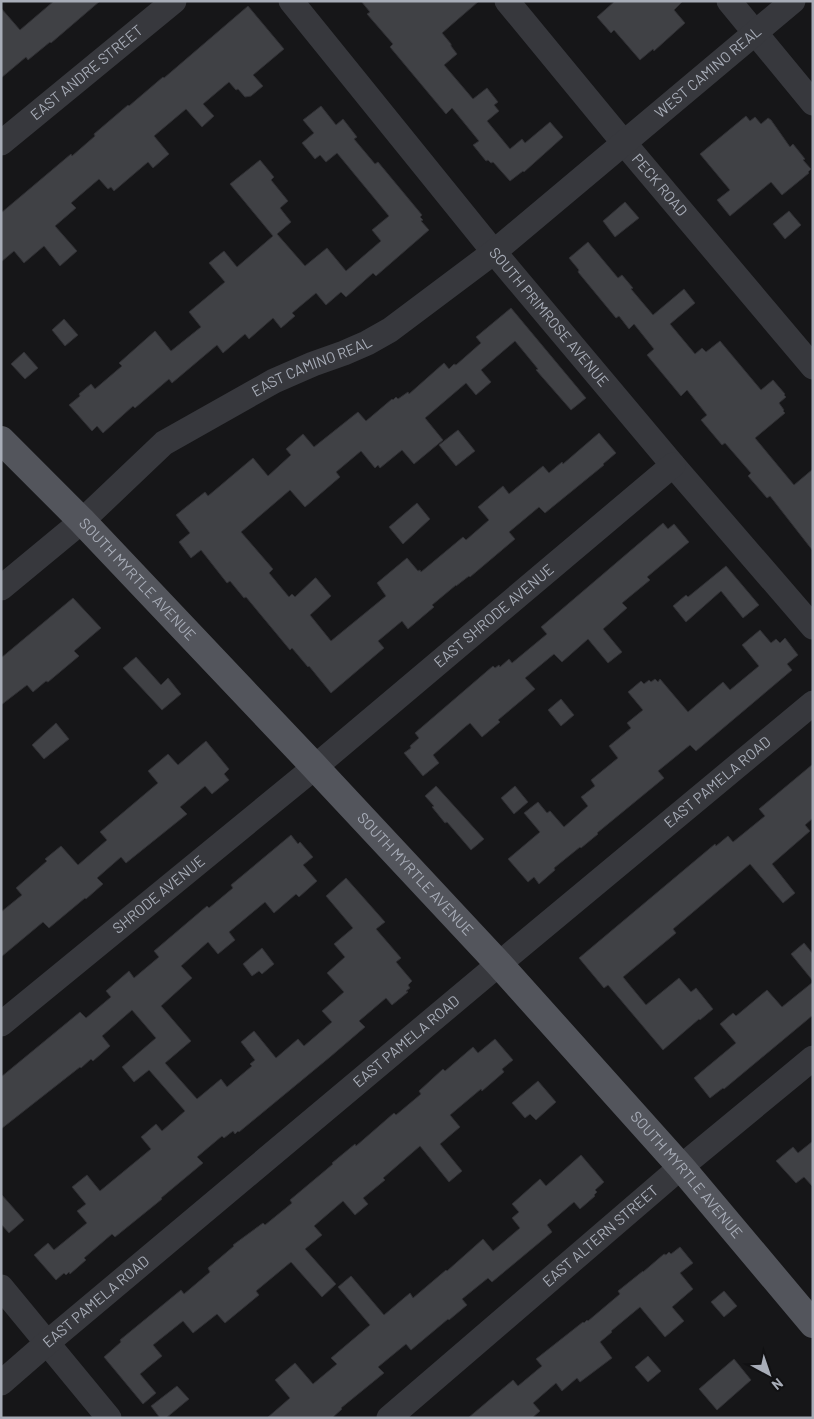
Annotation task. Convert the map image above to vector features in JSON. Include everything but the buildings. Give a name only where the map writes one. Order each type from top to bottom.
[{"type":"main road","name":"SOUTH MYRTLE AVENUE","points":[[1,440],[82,521],[315,766],[499,964],[681,1167],[813,1324]]},
{"type":"street","name":"EAST ANDRE STREET","points":[[1,144],[174,1]]},
{"type":"street","name":"SOUTH PRIMROSE AVENUE","points":[[290,1],[494,252],[673,465],[813,627]]},
{"type":"street","name":"PECK ROAD","points":[[507,1],[813,367]]},
{"type":"street","points":[[729,1],[813,103]]},
{"type":"street","name":"WEST CAMINO REAL","points":[[624,143],[793,1]]},
{"type":"street","name":"EAST CAMINO REAL","points":[[1,588],[82,521],[164,443],[274,381],[312,364],[344,354],[390,330],[494,252],[624,143]]},
{"type":"street","name":"EAST SHRODE AVENUE","points":[[315,766],[673,465]]},
{"type":"street","name":"EAST PAMELA ROAD","points":[[1,1383],[813,703]]},
{"type":"street","name":"SHRODE AVENUE","points":[[1,1024],[315,766]]},
{"type":"street","name":"EAST ALTERN STREET","points":[[389,1418],[681,1167],[813,1058]]},
{"type":"street","points":[[1,1287],[109,1418]]}]
